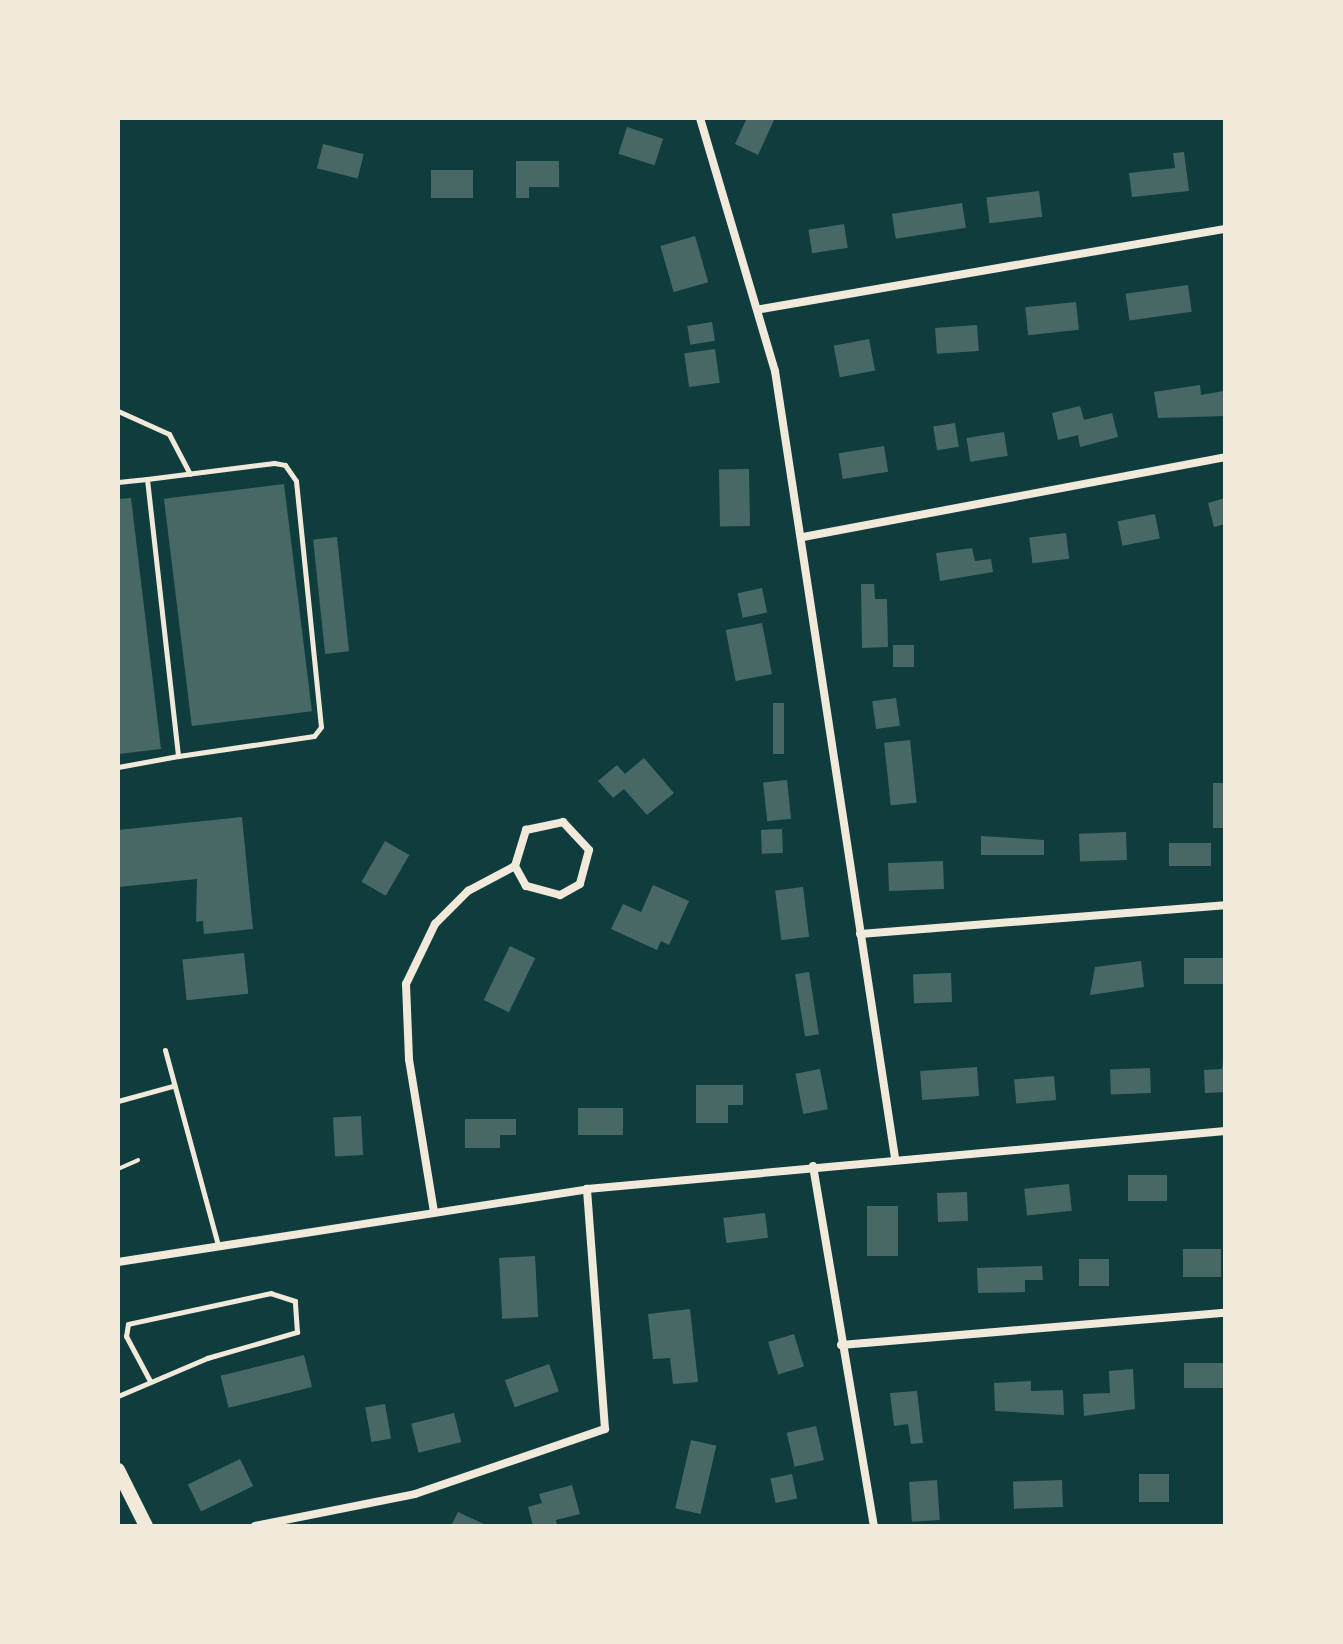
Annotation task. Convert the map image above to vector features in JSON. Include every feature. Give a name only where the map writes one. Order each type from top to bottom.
[{"type":"main road","points":[[118,1470],[146,1526]]},
{"type":"street","points":[[700,118],[761,309],[803,537],[895,1158]]},
{"type":"street","points":[[761,309],[1225,229]]},
{"type":"street","points":[[803,537],[1225,457]]},
{"type":"street","points":[[434,1212],[409,1059],[406,984],[419,948],[451,907],[515,866],[526,830],[550,820],[575,828],[589,850],[580,884],[560,895],[536,893],[515,866]]},
{"type":"street","points":[[860,934],[1225,905]]},
{"type":"street","points":[[118,1262],[587,1189],[895,1158],[1225,1131]]},
{"type":"street","points":[[813,1166],[874,1526]]},
{"type":"street","points":[[255,1526],[415,1494],[605,1429],[587,1189]]},
{"type":"street","points":[[841,1345],[1225,1313]]},
{"type":"lane","points":[[118,411],[169,434],[190,474]]},
{"type":"lane","points":[[118,482],[274,463],[292,471],[321,714],[314,736],[118,767]]},
{"type":"lane","points":[[147,479],[178,756]]},
{"type":"lane","points":[[165,1050],[218,1245]]},
{"type":"lane","points":[[118,1101],[173,1086]]},
{"type":"lane","points":[[118,1396],[150,1381],[297,1332],[295,1301],[271,1293],[128,1324],[126,1336],[150,1381]]},
{"type":"path","points":[[118,1169],[138,1160]]},
{"type":"building","points":[[747,118],[775,118],[758,155],[735,144]]},
{"type":"building","points":[[627,127],[663,139],[654,165],[618,154]]},
{"type":"building","points":[[323,144],[364,154],[358,178],[317,168]]},
{"type":"building","points":[[1184,152],[1189,191],[1132,197],[1129,173],[1175,168],[1173,153]]},
{"type":"building","points":[[516,161],[559,161],[559,187],[529,187],[529,198],[516,198]]},
{"type":"building","points":[[431,170],[473,170],[473,198],[431,198]]},
{"type":"building","points":[[1039,191],[1042,217],[990,223],[986,197]]},
{"type":"building","points":[[962,203],[966,228],[896,239],[892,214]]},
{"type":"building","points":[[844,224],[848,248],[812,253],[808,230]]},
{"type":"building","points":[[695,236],[708,282],[674,292],[660,246]]},
{"type":"building","points":[[1188,285],[1192,312],[1129,321],[1126,294]]},
{"type":"building","points":[[1076,302],[1079,330],[1028,335],[1025,307]]},
{"type":"building","points":[[712,322],[715,341],[690,345],[687,326]]},
{"type":"building","points":[[977,325],[979,351],[937,354],[935,328]]},
{"type":"building","points":[[869,339],[875,370],[840,377],[834,346]]},
{"type":"building","points":[[715,349],[720,383],[689,387],[684,353]]},
{"type":"building","points":[[1200,385],[1201,395],[1224,391],[1225,416],[1158,418],[1154,392]]},
{"type":"building","points":[[1080,406],[1084,420],[1112,413],[1118,437],[1080,447],[1078,435],[1058,440],[1052,413]]},
{"type":"building","points":[[955,423],[959,447],[937,450],[933,426]]},
{"type":"building","points":[[1004,432],[1008,456],[970,462],[966,438]]},
{"type":"building","points":[[884,446],[888,472],[843,479],[839,453]]},
{"type":"building","points":[[749,469],[750,526],[720,527],[719,470]]},
{"type":"building","points":[[284,484],[312,711],[192,726],[164,499]]},
{"type":"building","points":[[131,498],[161,749],[118,754],[118,499]]},
{"type":"building","points":[[1225,498],[1225,524],[1214,527],[1208,503]]},
{"type":"building","points":[[1155,514],[1160,539],[1122,546],[1118,521]]},
{"type":"building","points":[[1066,533],[1069,559],[1032,563],[1029,538]]},
{"type":"building","points":[[337,537],[349,651],[325,654],[313,540]]},
{"type":"building","points":[[972,548],[975,561],[991,559],[993,572],[940,581],[936,553]]},
{"type":"building","points":[[861,584],[874,584],[875,599],[887,599],[888,647],[862,648]]},
{"type":"building","points":[[762,588],[767,612],[743,618],[738,593]]},
{"type":"building","points":[[762,623],[772,674],[736,681],[726,630]]},
{"type":"building","points":[[893,645],[914,645],[914,667],[893,667]]},
{"type":"building","points":[[896,698],[900,726],[876,729],[872,701]]},
{"type":"building","points":[[773,703],[784,703],[784,754],[773,754]]},
{"type":"building","points":[[910,740],[917,803],[891,805],[884,743]]},
{"type":"building","points":[[644,758],[674,793],[647,815],[624,789],[613,798],[598,781],[617,765],[625,774]]},
{"type":"building","points":[[787,780],[791,819],[767,821],[763,783]]},
{"type":"building","points":[[1213,783],[1225,783],[1225,828],[1213,828]]},
{"type":"building","points":[[242,817],[253,929],[204,934],[203,921],[196,922],[197,879],[118,887],[118,830]]},
{"type":"building","points":[[782,829],[783,853],[762,854],[761,830]]},
{"type":"building","points":[[1126,832],[1127,860],[1080,862],[1079,834]]},
{"type":"building","points":[[981,836],[1044,840],[1044,855],[981,855]]},
{"type":"building","points":[[385,841],[409,855],[386,896],[362,882]]},
{"type":"building","points":[[1169,843],[1211,843],[1211,866],[1169,866]]},
{"type":"building","points":[[943,861],[944,889],[889,891],[888,863]]},
{"type":"building","points":[[653,885],[689,901],[669,945],[661,941],[657,950],[611,929],[623,904],[641,912]]},
{"type":"building","points":[[803,887],[809,937],[781,940],[775,890]]},
{"type":"building","points":[[510,946],[535,958],[509,1012],[484,1000]]},
{"type":"building","points":[[244,953],[248,994],[187,1000],[182,959]]},
{"type":"building","points":[[1184,958],[1225,958],[1225,984],[1184,984]]},
{"type":"building","points":[[1141,961],[1144,987],[1090,995],[1095,967]]},
{"type":"building","points":[[809,972],[819,1034],[805,1036],[795,974]]},
{"type":"building","points":[[951,973],[952,1002],[914,1003],[913,974]]},
{"type":"building","points":[[1222,1059],[1225,1092],[1205,1093],[1204,1070],[1222,1069]]},
{"type":"building","points":[[977,1067],[979,1096],[922,1100],[920,1071]]},
{"type":"building","points":[[1150,1068],[1151,1093],[1111,1094],[1110,1069]]},
{"type":"building","points":[[820,1069],[828,1109],[803,1114],[795,1074]]},
{"type":"building","points":[[1054,1076],[1056,1100],[1016,1103],[1014,1079]]},
{"type":"building","points":[[696,1085],[743,1085],[743,1105],[728,1105],[728,1123],[696,1123]]},
{"type":"building","points":[[578,1108],[623,1108],[623,1135],[578,1135]]},
{"type":"building","points":[[361,1116],[363,1155],[335,1156],[333,1117]]},
{"type":"building","points":[[465,1119],[516,1119],[516,1135],[500,1135],[500,1148],[465,1148]]},
{"type":"building","points":[[1128,1175],[1167,1175],[1167,1201],[1128,1201]]},
{"type":"building","points":[[1069,1184],[1072,1211],[1027,1216],[1024,1189]]},
{"type":"building","points":[[967,1192],[968,1221],[938,1222],[937,1193]]},
{"type":"building","points":[[867,1206],[898,1206],[898,1256],[867,1256]]},
{"type":"building","points":[[765,1213],[768,1238],[726,1243],[723,1218]]},
{"type":"building","points":[[1183,1249],[1221,1249],[1221,1277],[1183,1277]]},
{"type":"building","points":[[535,1256],[538,1317],[502,1319],[499,1258]]},
{"type":"building","points":[[1079,1259],[1109,1259],[1109,1286],[1079,1286]]},
{"type":"building","points":[[1042,1266],[1043,1280],[1025,1280],[1025,1292],[978,1293],[977,1268]]},
{"type":"building","points":[[690,1309],[698,1382],[673,1384],[670,1358],[653,1359],[648,1314]]},
{"type":"building","points":[[794,1334],[804,1367],[778,1374],[768,1342]]},
{"type":"building","points":[[304,1355],[312,1387],[229,1408],[221,1376]]},
{"type":"building","points":[[1184,1363],[1225,1363],[1225,1388],[1184,1388]]},
{"type":"building","points":[[549,1364],[559,1391],[515,1407],[505,1380]]},
{"type":"building","points":[[1133,1369],[1135,1409],[1084,1416],[1083,1394],[1110,1393],[1109,1371]]},
{"type":"building","points":[[1031,1381],[1031,1391],[1063,1390],[1064,1415],[995,1411],[994,1383]]},
{"type":"building","points":[[917,1391],[923,1443],[911,1444],[908,1424],[894,1426],[890,1393]]},
{"type":"building","points":[[385,1404],[391,1438],[371,1442],[365,1407]]},
{"type":"building","points":[[454,1413],[461,1442],[419,1453],[411,1424]]},
{"type":"building","points":[[816,1426],[824,1460],[795,1467],[787,1433]]},
{"type":"building","points":[[691,1440],[716,1446],[701,1514],[675,1508]]},
{"type":"building","points":[[240,1459],[253,1486],[201,1511],[188,1484]]},
{"type":"building","points":[[792,1474],[797,1498],[776,1503],[770,1479]]},
{"type":"building","points":[[1139,1474],[1169,1474],[1169,1502],[1139,1502]]},
{"type":"building","points":[[937,1480],[940,1520],[912,1522],[909,1482]]},
{"type":"building","points":[[1062,1480],[1063,1507],[1014,1509],[1013,1482]]},
{"type":"building","points":[[572,1485],[580,1514],[556,1520],[557,1526],[533,1526],[528,1507],[542,1503],[539,1494]]},
{"type":"building","points":[[458,1512],[488,1526],[451,1526]]}]
